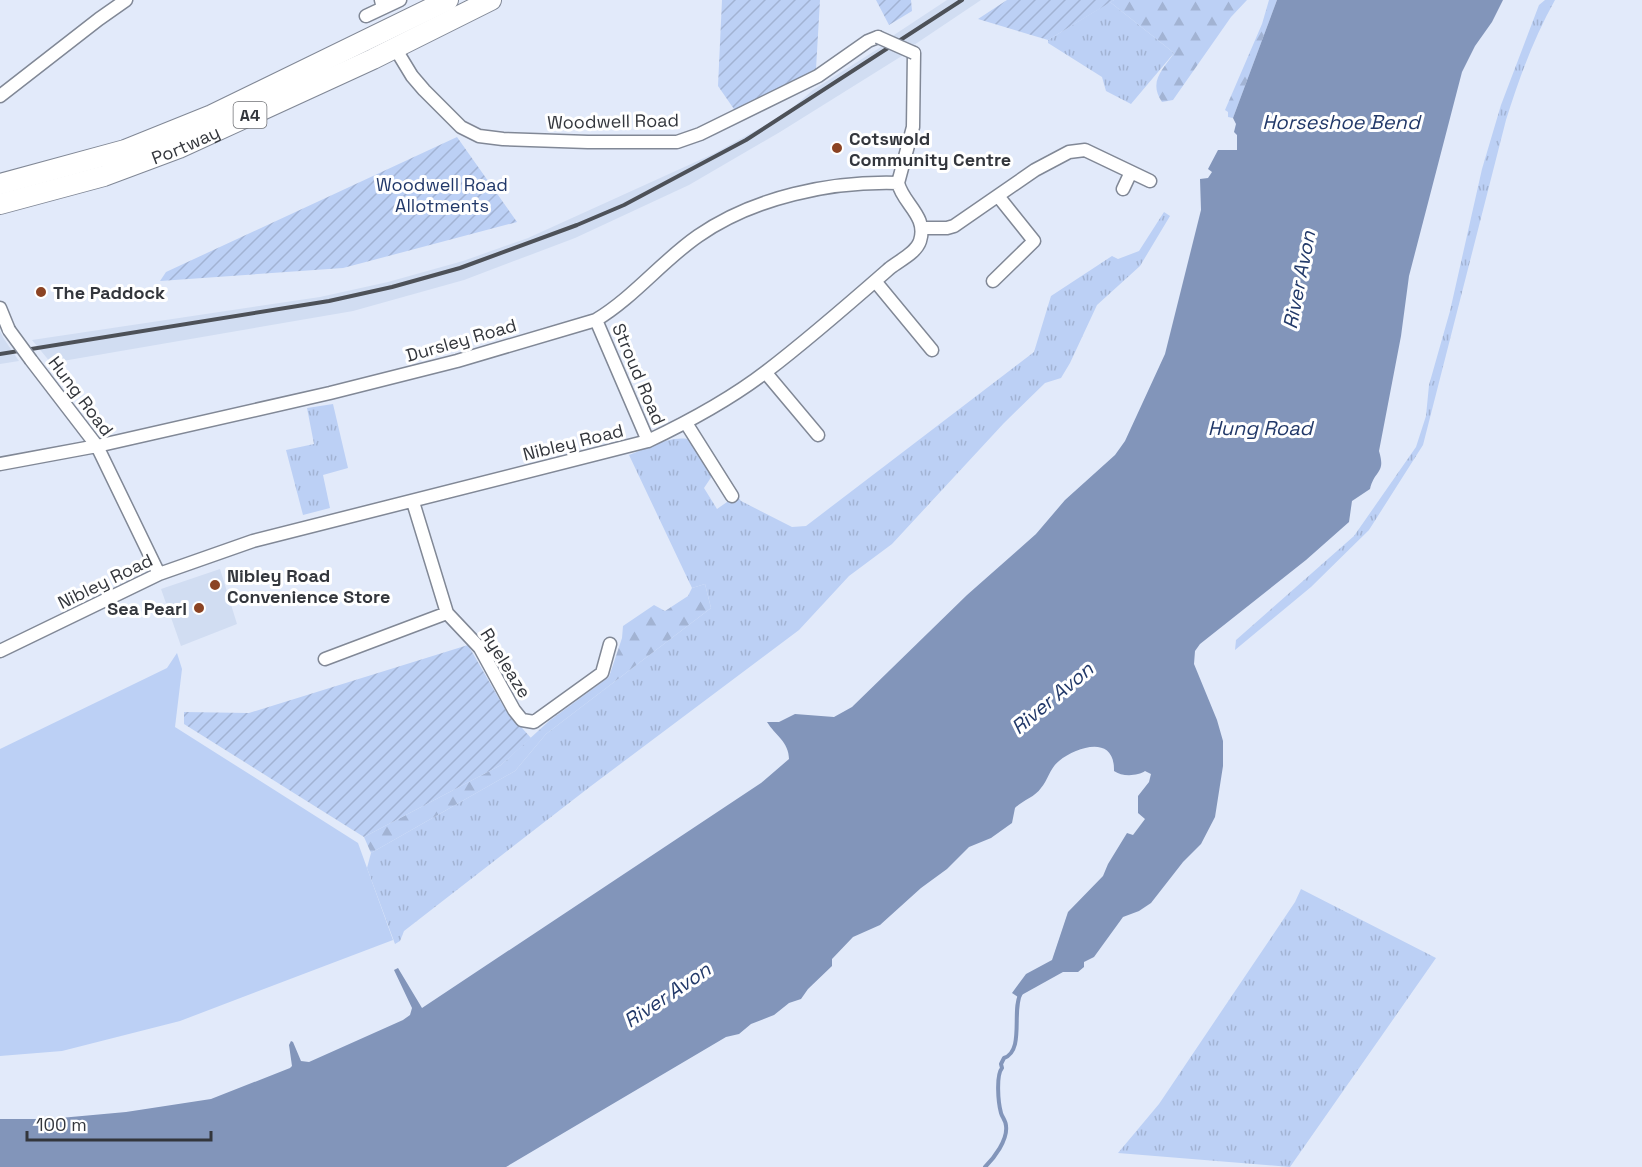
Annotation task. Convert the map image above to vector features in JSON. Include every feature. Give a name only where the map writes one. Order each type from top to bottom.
[{"type":"highway","name":"Portway","points":[[0,184],[125,150],[212,115],[448,0]]},
{"type":"highway","name":"Portway","points":[[0,204],[104,176],[179,148],[395,48],[491,0]]},
{"type":"street","points":[[0,96],[126,0]]},
{"type":"street","points":[[366,16],[382,4],[400,0]]},
{"type":"street","name":"Woodwell Road","points":[[395,48],[412,76],[424,90],[461,127],[479,136],[503,139],[677,142],[700,134],[818,76],[868,41],[878,37],[914,53],[913,127],[898,183]]},
{"type":"street","points":[[898,183],[922,228],[947,228],[954,226],[1035,170],[1075,150],[1085,150],[1150,181]]},
{"type":"street","points":[[1123,189],[1131,172]]},
{"type":"street","name":"Dursley Road","points":[[0,464],[98,446],[330,393],[457,361],[596,320],[616,309],[658,269],[698,236],[722,222],[785,196],[821,188],[855,183],[898,183]]},
{"type":"street","points":[[993,281],[1034,241],[998,196]]},
{"type":"street","name":"Nibley Road","points":[[0,651],[159,574],[253,541],[648,441],[686,423],[766,373],[917,248],[922,228]]},
{"type":"street","points":[[875,281],[932,350]]},
{"type":"street","name":"Hung Road","points":[[0,308],[9,330],[98,446],[159,574]]},
{"type":"street","name":"Stroud Road","points":[[596,320],[648,441]]},
{"type":"street","points":[[766,373],[818,435]]},
{"type":"street","points":[[686,423],[732,496]]},
{"type":"street","points":[[325,659],[447,613],[413,502]]},
{"type":"street","name":"Ryeleaze","points":[[447,613],[480,648],[514,710],[522,720],[534,722],[602,673],[610,644]]},
{"type":"shaded area","points":[[947,0],[981,0],[911,47],[891,37]]},
{"type":"shaded area","points":[[884,45],[905,54],[780,132],[689,185],[575,238],[464,280],[353,311],[51,363],[32,340],[320,297],[388,282],[463,261],[528,238],[713,154],[784,115],[813,90]]},
{"type":"shaded area","points":[[0,331],[4,339],[19,361],[0,364]]},
{"type":"shaded area","points":[[220,569],[237,624],[181,646],[161,589]]},
{"type":"green space","points":[[722,0],[820,0],[816,69],[736,112],[718,86]]},
{"type":"green space","points":[[876,0],[911,0],[912,11],[889,25]]},
{"type":"green space","points":[[1007,0],[1114,0],[1048,40],[978,19]]},
{"type":"green space","points":[[1114,0],[1247,0],[1231,17],[1173,100],[1162,102],[1156,88],[1157,82],[1174,53],[1110,2]]},
{"type":"green space","points":[[1269,0],[1277,0],[1233,118],[1228,117],[1228,112],[1225,110],[1262,24]]},
{"type":"green space","points":[[1545,0],[1555,0],[1528,58],[1506,120],[1423,445],[1369,530],[1311,587],[1235,650],[1236,640],[1354,536],[1416,447],[1426,416],[1429,385],[1450,311],[1482,169],[1501,105],[1539,5]]},
{"type":"green space","points":[[1110,2],[1174,53],[1131,104],[1106,91],[1102,77],[1048,43],[1048,40]]},
{"type":"green space","name":"Woodwell Road Allotments","points":[[457,137],[517,222],[343,268],[160,281],[166,272]]},
{"type":"green space","points":[[1164,212],[1170,216],[1140,266],[1097,305],[1061,378],[1045,383],[1004,423],[892,544],[849,576],[799,630],[591,786],[404,931],[400,941],[395,944],[367,868],[371,853],[515,771],[546,734],[711,608],[705,584],[692,588],[629,455],[668,440],[692,440],[711,469],[712,476],[704,488],[717,509],[737,495],[741,501],[792,527],[806,526],[1034,352],[1051,296],[1112,256],[1118,259],[1139,251]]},
{"type":"green space","points":[[333,404],[348,468],[323,475],[330,508],[303,515],[286,450],[314,444],[307,408]]},
{"type":"green space","points":[[705,584],[711,608],[546,734],[515,771],[371,853],[364,837],[501,765],[549,721],[609,677],[622,638],[623,626],[654,605],[665,611],[688,596],[692,588]]},
{"type":"green space","points":[[468,645],[505,709],[531,738],[501,765],[364,837],[184,724],[184,712],[249,713]]},
{"type":"green space","points":[[177,653],[182,669],[175,727],[358,843],[393,940],[180,1021],[62,1051],[0,1056],[0,749],[167,668]]},
{"type":"green space","points":[[1301,889],[1436,958],[1290,1167],[1118,1153],[1159,1104],[1295,902]]},
{"type":"water","name":"Hung Road","points":[[1277,0],[1503,0],[1462,72],[1409,276],[1401,336],[1379,451],[1381,468],[1370,489],[1352,501],[1349,522],[1306,560],[1200,644],[1195,651],[1194,664],[1223,741],[1223,766],[1215,817],[1201,844],[1183,862],[1151,903],[1123,917],[1094,957],[1084,962],[1084,967],[1078,972],[1063,972],[1018,997],[1012,993],[1026,974],[1052,960],[1068,912],[1103,876],[1127,833],[1133,835],[1145,819],[1138,813],[1138,796],[1149,782],[1151,774],[1145,771],[1130,775],[1117,773],[1114,771],[1113,760],[1108,752],[1094,747],[1076,751],[1059,761],[1038,791],[1015,808],[1012,823],[991,838],[969,847],[947,869],[921,888],[880,925],[853,937],[832,959],[832,966],[801,999],[789,1003],[774,1015],[751,1024],[739,1034],[726,1037],[506,1167],[0,1167],[0,1119],[49,1119],[126,1112],[211,1099],[290,1068],[292,1066],[289,1045],[291,1041],[301,1061],[309,1062],[403,1020],[410,1015],[412,1008],[394,970],[398,968],[422,1008],[761,783],[789,759],[787,748],[767,722],[779,722],[795,714],[834,717],[852,707],[967,595],[1036,534],[1065,500],[1115,455],[1125,441],[1165,354],[1201,210],[1200,179],[1208,178],[1212,172],[1208,169],[1218,150],[1237,150],[1237,135],[1234,132],[1236,124],[1233,118]]},
{"type":"waterway","points":[[985,1167],[1000,1148],[1005,1137],[1006,1124],[999,1102],[999,1076],[1004,1058],[1014,1047],[1018,1000],[1021,993]]},
{"type":"railway","points":[[0,354],[329,301],[392,287],[460,268],[577,225],[624,205],[746,140],[962,0]]},
{"type":"place","name":"Cotswold Community Centre","points":[[837,148]]},
{"type":"place","name":"The Paddock","points":[[41,292]]},
{"type":"place","name":"Nibley Road Convenience Store","points":[[215,585]]},
{"type":"place","name":"Sea Pearl","points":[[199,608]]},
{"type":"water label","name":"Horseshoe Bend","points":[[1341,122]]},
{"type":"water label","name":"River Avon","points":[[1299,280]]},
{"type":"water label","name":"River Avon","points":[[1052,698]]},
{"type":"water label","name":"River Avon","points":[[667,995]]}]
